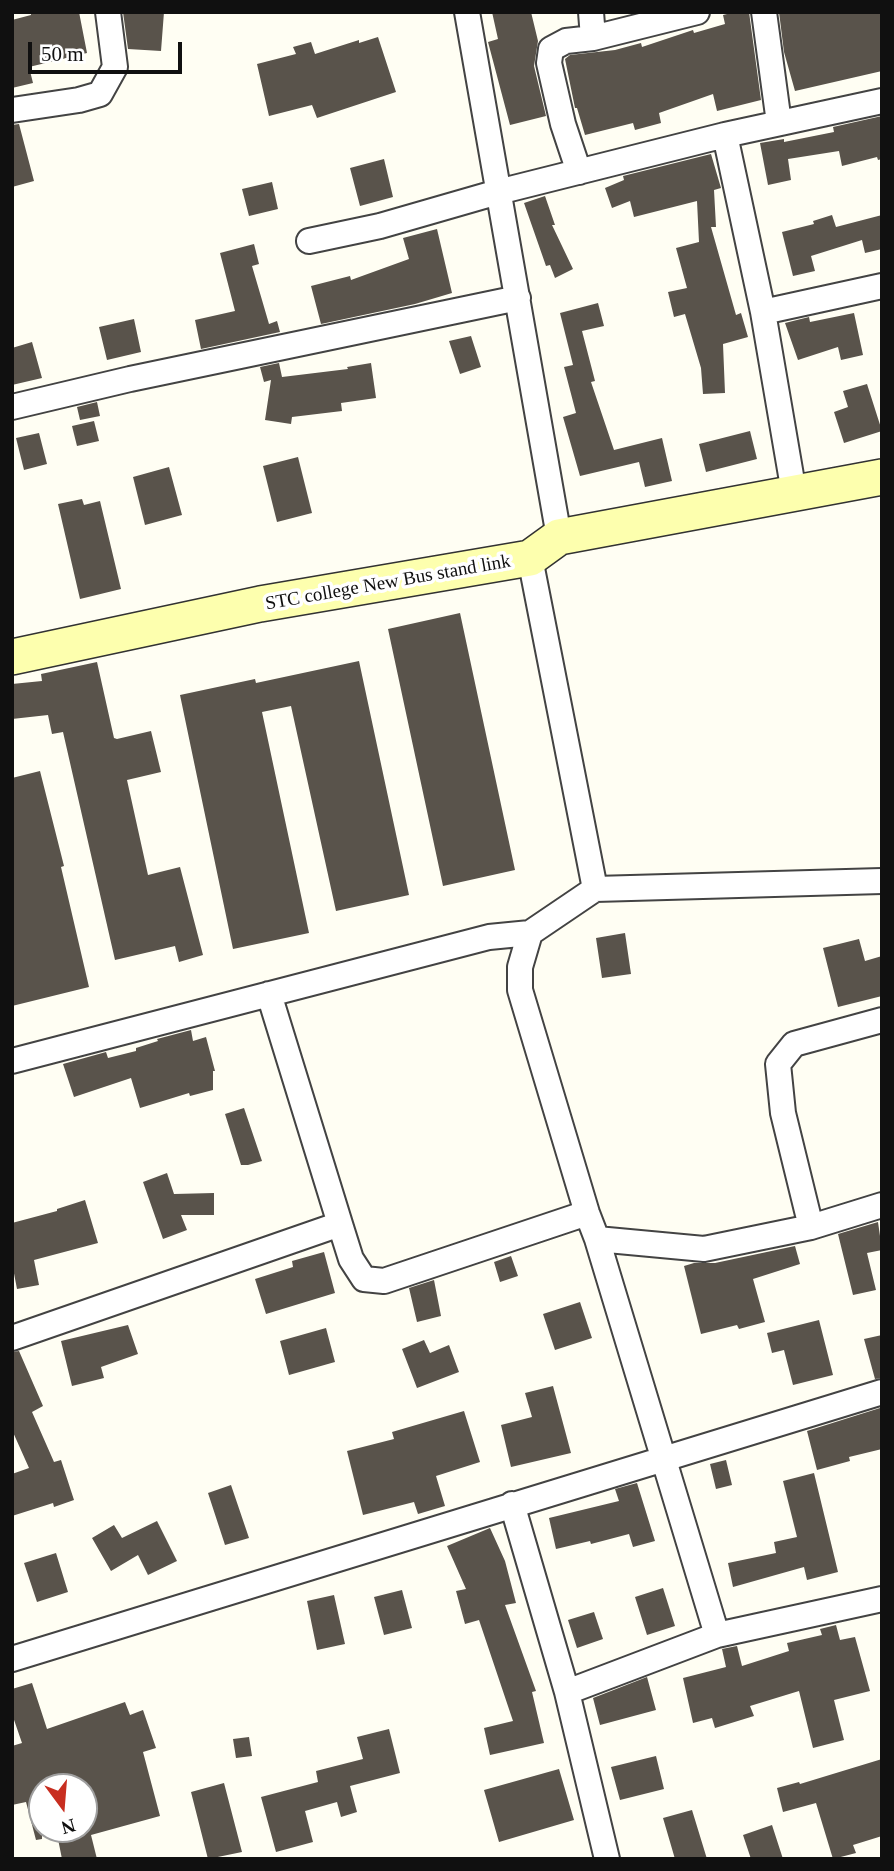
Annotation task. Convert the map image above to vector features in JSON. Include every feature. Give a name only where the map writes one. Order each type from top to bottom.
[{"type":"street","points":[[12,110],[79,100],[100,94],[115,67],[108,12]]},
{"type":"street","points":[[467,12],[559,537]]},
{"type":"street","points":[[591,12],[593,38]]},
{"type":"street","points":[[579,172],[549,63],[551,49],[566,41],[593,38],[697,12]]},
{"type":"street","points":[[764,12],[779,123]]},
{"type":"street","points":[[309,241],[380,226],[498,192],[725,135],[882,101]]},
{"type":"street","points":[[725,135],[763,312],[794,493]]},
{"type":"street","points":[[763,312],[882,286]]},
{"type":"street","points":[[12,407],[130,379],[518,298]]},
{"type":"street","name":"STC college New Bus stand link","points":[[12,657],[260,604],[530,558],[559,537],[882,477]]},
{"type":"street","points":[[595,889],[530,558],[566,560],[882,499]]},
{"type":"street","points":[[12,1061],[489,937],[530,933],[595,889],[882,880]]},
{"type":"street","points":[[530,933],[520,967],[520,990],[717,1634]]},
{"type":"street","points":[[269,994],[351,1259],[364,1279],[384,1281],[587,1213]]},
{"type":"street","points":[[811,1227],[783,1113],[778,1064],[794,1044],[882,1020]]},
{"type":"street","points":[[597,1239],[704,1249],[811,1227],[882,1205]]},
{"type":"street","points":[[12,1338],[340,1224]]},
{"type":"street","points":[[12,1659],[882,1392]]},
{"type":"street","points":[[512,1504],[566,1692],[607,1859]]},
{"type":"street","points":[[566,1692],[717,1634],[882,1599]]},
{"type":"building","points":[[31,12],[79,12],[87,53],[29,67],[33,83],[12,88],[12,20],[31,15]]},
{"type":"building","points":[[123,12],[164,12],[161,51],[128,49]]},
{"type":"building","points":[[492,12],[531,12],[538,41],[534,66],[546,116],[510,125],[488,42],[498,39]]},
{"type":"building","points":[[749,12],[761,100],[717,111],[713,94],[659,113],[661,123],[635,130],[633,123],[585,135],[575,108],[565,59],[570,55],[615,50],[641,43],[642,47],[693,30],[694,33],[725,24],[723,15]]},
{"type":"building","points":[[779,12],[882,12],[882,71],[795,91],[784,52]]},
{"type":"building","points":[[378,37],[396,92],[317,118],[312,105],[269,116],[257,64],[296,54],[293,47],[311,42],[315,54]]},
{"type":"building","points":[[882,116],[882,159],[878,160],[877,157],[842,166],[839,151],[788,159],[791,180],[768,185],[760,143],[784,139],[784,142],[834,132],[833,127]]},
{"type":"building","points":[[19,124],[34,181],[12,187],[12,125]]},
{"type":"building","points":[[711,154],[721,188],[714,190],[716,227],[711,227],[736,315],[741,313],[748,337],[723,344],[725,393],[703,394],[701,368],[685,314],[674,317],[668,292],[687,288],[676,248],[699,242],[697,201],[634,217],[630,201],[612,208],[605,188],[624,180],[623,176]]},
{"type":"building","points":[[384,159],[393,197],[360,206],[350,168]]},
{"type":"building","points":[[272,182],[278,209],[249,216],[242,189]]},
{"type":"building","points":[[545,196],[555,225],[552,225],[573,269],[555,278],[550,265],[546,266],[524,203]]},
{"type":"building","points":[[832,215],[836,227],[882,215],[882,249],[865,253],[862,240],[811,256],[815,271],[793,276],[782,232],[814,224],[813,221]]},
{"type":"building","points":[[437,229],[452,293],[415,304],[321,324],[311,286],[350,276],[351,280],[409,259],[403,238]]},
{"type":"building","points":[[254,244],[259,264],[252,266],[269,324],[277,321],[280,332],[201,349],[195,320],[235,311],[220,253]]},
{"type":"building","points":[[598,303],[604,326],[582,331],[595,381],[591,382],[614,450],[662,438],[672,481],[645,487],[639,462],[580,476],[563,417],[576,413],[564,367],[573,365],[560,313]]},
{"type":"building","points":[[854,313],[863,355],[841,360],[838,347],[798,360],[785,323],[809,317],[810,322]]},
{"type":"building","points":[[134,319],[141,352],[107,360],[99,327]]},
{"type":"building","points":[[471,336],[481,367],[460,374],[449,341]]},
{"type":"building","points":[[32,342],[42,378],[12,385],[12,348]]},
{"type":"building","points":[[279,363],[282,377],[348,369],[347,367],[371,363],[376,398],[341,403],[342,411],[292,417],[291,424],[265,420],[271,380],[264,382],[260,367]]},
{"type":"building","points":[[867,384],[882,431],[844,443],[834,412],[848,407],[843,391]]},
{"type":"building","points":[[97,402],[100,416],[80,420],[77,407]]},
{"type":"building","points":[[94,421],[99,441],[77,446],[72,426]]},
{"type":"building","points":[[750,431],[757,459],[706,472],[699,444]]},
{"type":"building","points":[[39,433],[47,464],[24,470],[16,438]]},
{"type":"building","points":[[298,457],[312,513],[277,522],[263,466]]},
{"type":"building","points":[[169,467],[182,515],[145,525],[133,477]]},
{"type":"building","points":[[82,499],[84,505],[100,501],[121,589],[80,599],[58,504]]},
{"type":"building","points":[[460,613],[515,870],[443,886],[388,629]]},
{"type":"building","points":[[359,661],[409,895],[336,911],[291,706],[262,712],[309,933],[233,949],[180,695],[255,679],[256,683]]},
{"type":"building","points":[[97,662],[114,738],[151,731],[161,772],[127,780],[148,875],[180,867],[203,955],[179,962],[175,946],[115,960],[63,732],[52,734],[48,715],[12,719],[12,684],[42,681],[41,674]]},
{"type":"building","points":[[40,771],[64,866],[61,867],[89,987],[12,1006],[12,778]]},
{"type":"building","points":[[625,933],[631,974],[602,978],[596,938]]},
{"type":"building","points":[[859,939],[865,961],[882,956],[882,996],[838,1007],[823,948]]},
{"type":"building","points":[[191,1030],[193,1041],[206,1037],[215,1071],[213,1090],[190,1096],[189,1093],[140,1108],[131,1078],[74,1097],[63,1064],[106,1052],[108,1058],[136,1051],[136,1048],[158,1041],[157,1039]]},
{"type":"building","points":[[244,1108],[262,1161],[248,1165],[241,1165],[225,1114]]},
{"type":"building","points":[[167,1173],[174,1194],[214,1193],[214,1215],[181,1215],[187,1230],[163,1239],[143,1182]]},
{"type":"building","points":[[85,1200],[98,1243],[34,1260],[39,1285],[17,1289],[12,1263],[12,1223]]},
{"type":"building","points":[[878,1222],[882,1250],[867,1253],[876,1290],[853,1295],[838,1234]]},
{"type":"building","points":[[795,1246],[800,1264],[753,1279],[765,1322],[739,1329],[737,1325],[701,1334],[684,1266],[715,1263]]},
{"type":"building","points":[[324,1252],[335,1293],[266,1314],[255,1279],[293,1267],[292,1261]]},
{"type":"building","points":[[511,1256],[518,1276],[500,1282],[494,1262]]},
{"type":"building","points":[[434,1280],[441,1316],[417,1322],[409,1288]]},
{"type":"building","points":[[580,1302],[592,1338],[555,1350],[543,1314]]},
{"type":"building","points":[[819,1320],[833,1375],[793,1385],[784,1350],[772,1353],[767,1333]]},
{"type":"building","points":[[128,1325],[138,1354],[101,1367],[104,1378],[72,1386],[61,1341]]},
{"type":"building","points":[[326,1328],[335,1362],[289,1375],[280,1341]]},
{"type":"building","points":[[882,1335],[882,1378],[875,1379],[864,1339]]},
{"type":"building","points":[[424,1340],[430,1353],[449,1345],[459,1372],[417,1388],[402,1349]]},
{"type":"building","points":[[19,1351],[43,1406],[32,1412],[54,1462],[61,1460],[74,1500],[54,1507],[53,1503],[12,1516],[12,1474],[29,1468],[12,1430],[12,1352]]},
{"type":"building","points":[[553,1386],[571,1453],[511,1467],[501,1425],[532,1417],[525,1393]]},
{"type":"building","points":[[880,1408],[882,1449],[849,1457],[850,1461],[817,1470],[807,1431]]},
{"type":"building","points":[[464,1411],[480,1462],[436,1476],[445,1506],[418,1514],[414,1502],[363,1515],[347,1451],[394,1439],[392,1432]]},
{"type":"building","points":[[726,1460],[732,1485],[716,1489],[710,1464]]},
{"type":"building","points":[[814,1473],[838,1572],[807,1580],[804,1567],[733,1587],[728,1563],[776,1553],[774,1542],[797,1537],[783,1481]]},
{"type":"building","points":[[637,1483],[655,1541],[633,1547],[629,1534],[591,1544],[590,1541],[556,1549],[549,1518],[619,1501],[615,1489]]},
{"type":"building","points":[[231,1485],[249,1538],[225,1545],[208,1493]]},
{"type":"building","points":[[157,1521],[177,1561],[148,1575],[138,1555],[111,1571],[92,1538],[114,1525],[122,1538]]},
{"type":"building","points":[[490,1528],[505,1561],[516,1603],[505,1605],[536,1691],[532,1692],[544,1743],[490,1755],[484,1728],[513,1721],[479,1620],[465,1624],[456,1591],[466,1589],[447,1546]]},
{"type":"building","points":[[56,1553],[68,1592],[37,1602],[24,1563]]},
{"type":"building","points":[[663,1588],[675,1626],[647,1635],[635,1597]]},
{"type":"building","points":[[402,1590],[412,1628],[384,1635],[374,1597]]},
{"type":"building","points":[[334,1595],[345,1644],[317,1650],[307,1601]]},
{"type":"building","points":[[594,1612],[603,1639],[577,1648],[568,1620]]},
{"type":"building","points":[[836,1625],[840,1640],[855,1637],[870,1691],[834,1700],[844,1740],[813,1748],[799,1691],[750,1706],[754,1716],[715,1728],[712,1718],[693,1723],[683,1678],[726,1667],[722,1649],[737,1646],[742,1666],[789,1651],[787,1643],[822,1635],[820,1629]]},
{"type":"building","points":[[647,1677],[656,1710],[600,1725],[593,1698]]},
{"type":"building","points":[[32,1683],[47,1729],[125,1702],[130,1715],[143,1710],[156,1748],[143,1752],[160,1816],[98,1833],[98,1773],[28,1773],[28,1810],[26,1802],[12,1805],[12,1746],[22,1743],[12,1714],[12,1689]]},
{"type":"building","points":[[389,1729],[400,1773],[350,1786],[357,1812],[341,1817],[337,1802],[305,1811],[313,1842],[276,1852],[261,1797],[318,1782],[316,1771],[363,1759],[357,1737]]},
{"type":"building","points":[[249,1737],[252,1756],[236,1758],[233,1739]]},
{"type":"building","points":[[656,1756],[664,1789],[620,1800],[611,1767]]},
{"type":"building","points":[[882,1759],[882,1836],[853,1845],[856,1853],[833,1859],[816,1803],[783,1812],[777,1788],[799,1782],[800,1784]]},
{"type":"building","points":[[559,1769],[574,1820],[499,1842],[484,1790]]},
{"type":"building","points":[[224,1783],[242,1852],[208,1859],[191,1792]]},
{"type":"building","points":[[692,1810],[707,1859],[675,1859],[663,1818]]},
{"type":"building","points":[[772,1825],[783,1859],[751,1859],[743,1835]]},
{"type":"building","points":[[59,1843],[93,1843],[97,1859],[62,1859]]}]
